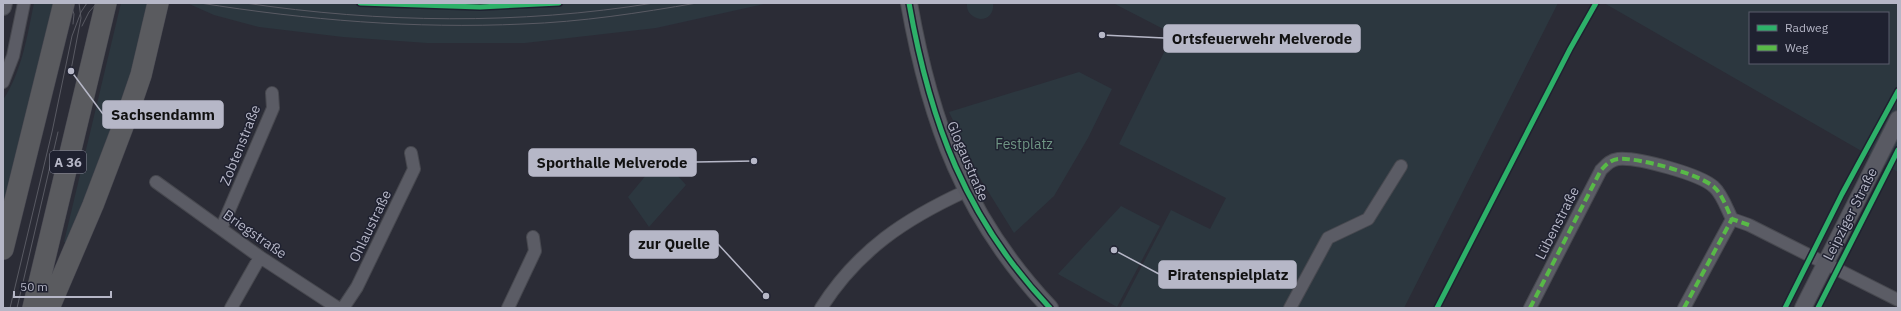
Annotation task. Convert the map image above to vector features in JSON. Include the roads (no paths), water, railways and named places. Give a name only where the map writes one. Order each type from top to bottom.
[{"type":"highway","points":[[3,250],[64,3]]},
{"type":"highway","name":"A 36","points":[[33,308],[106,3]]},
{"type":"highway","points":[[50,308],[93,205],[128,113],[141,75],[158,3]]},
{"type":"street","points":[[3,7],[4,3]]},
{"type":"street","points":[[3,82],[13,56],[24,3]]},
{"type":"street","name":"Glogaustraße","points":[[909,3],[915,36],[935,112],[948,150],[966,191],[991,235],[1014,268],[1050,308]]},
{"type":"street","name":"Zobtenstraße","points":[[221,229],[273,108],[272,93]]},
{"type":"street","name":"Leipziger Straße","points":[[1803,308],[1898,119]]},
{"type":"street","name":"Ohlaustraße","points":[[343,308],[358,286],[414,169],[411,153]]},
{"type":"street","name":"Lübenstraße","points":[[1530,308],[1601,170],[1609,162],[1618,159],[1634,159],[1699,177],[1715,188],[1732,219]]},
{"type":"street","points":[[1290,308],[1328,238],[1368,219],[1401,166]]},
{"type":"street","name":"Briegstraße","points":[[156,182],[260,257],[338,308]]},
{"type":"street","points":[[821,308],[839,280],[874,245],[906,222],[932,206],[966,191]]},
{"type":"street","points":[[1684,308],[1732,219],[1749,225],[1898,300]]},
{"type":"street","points":[[508,308],[535,251],[533,237]]},
{"type":"street","points":[[230,308],[260,257]]},
{"type":"tram line","points":[[70,3],[74,14],[73,24]]},
{"type":"tram line","points":[[71,70],[81,18],[79,3]]},
{"type":"tram line","points":[[10,308],[52,132],[72,36],[81,12],[87,3]]},
{"type":"tram line","points":[[82,26],[89,12],[97,3]]},
{"type":"tram line","points":[[200,3],[280,14],[361,22],[442,25],[545,23],[632,14],[697,3]]},
{"type":"tram line","points":[[245,3],[347,15],[450,19],[552,15],[654,3]]},
{"type":"tram line","points":[[17,308],[58,132]]},
{"type":"place","name":"Ortsfeuerwehr Melverode","points":[[1102,35]]},
{"type":"place","name":"Sachsendamm","points":[[71,71]]},
{"type":"place","name":"Sporthalle Melverode","points":[[754,161]]},
{"type":"place","name":"Piratenspielplatz","points":[[1114,250]]},
{"type":"place","name":"zur Quelle","points":[[766,296]]},
{"type":"park label","name":"Festplatz","points":[[1024,144]]}]
